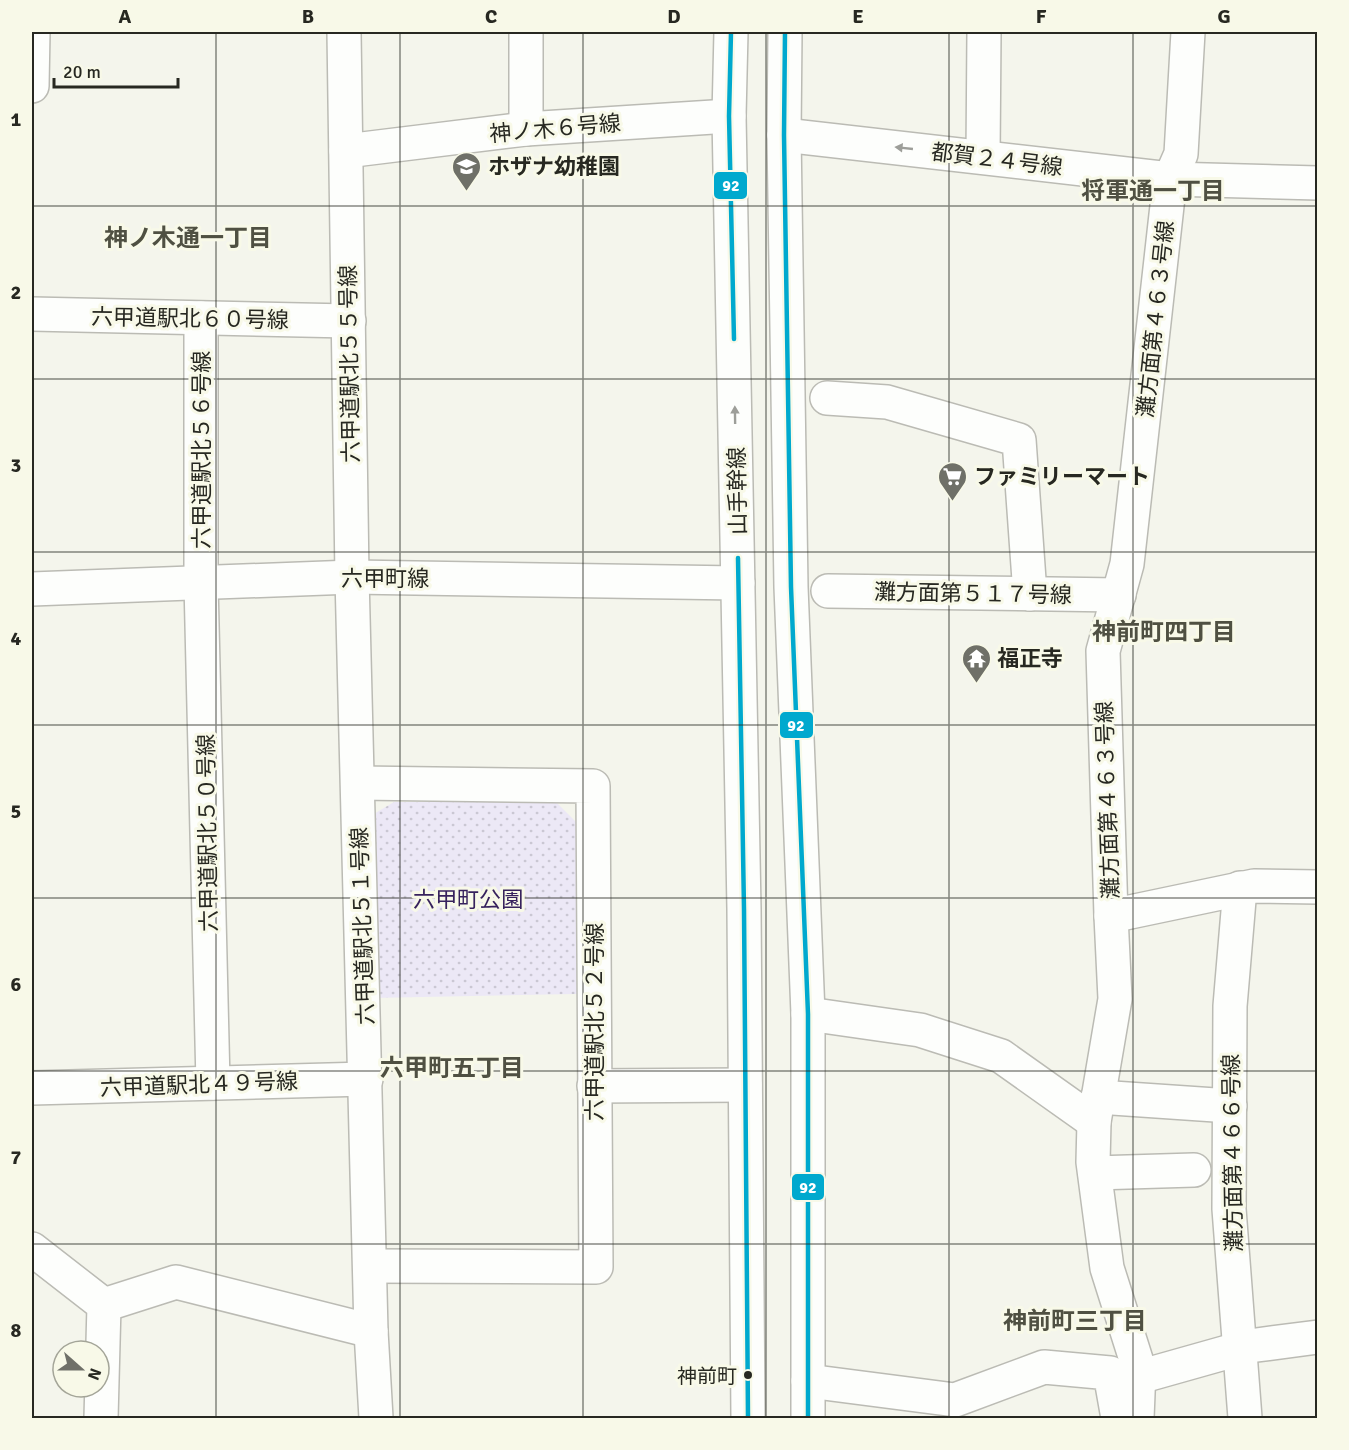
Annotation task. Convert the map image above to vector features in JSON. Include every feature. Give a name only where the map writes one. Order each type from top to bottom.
[{"type":"street","points":[[32,86],[33,32]]},
{"type":"street","name":"六甲道駅北５５号線","points":[[344,32],[352,578]]},
{"type":"street","points":[[526,32],[526,129]]},
{"type":"street","name":"山手幹線","points":[[731,32],[729,116],[738,583],[748,1419]]},
{"type":"street","points":[[785,32],[784,135],[791,587],[808,1014],[808,1419]]},
{"type":"street","points":[[983,157],[984,32]]},
{"type":"street","name":"灘方面第４６３号線","points":[[1137,1419],[1139,1369],[1107,1268],[1095,1173],[1096,1110],[1115,999],[1103,651],[1127,564],[1170,179],[1181,154],[1188,32]]},
{"type":"street","name":"神ノ木６号線","points":[[346,151],[526,129],[729,116]]},
{"type":"street","name":"都賀２４号線","points":[[784,135],[1170,179],[1317,183]]},
{"type":"street","name":"六甲道駅北６０号線","points":[[32,314],[349,321]]},
{"type":"street","name":"六甲道駅北５６号線","points":[[201,318],[201,583]]},
{"type":"street","points":[[827,398],[887,402],[1019,440],[1030,594]]},
{"type":"street","name":"六甲町線","points":[[32,589],[352,578],[738,583]]},
{"type":"street","name":"六甲道駅北５１号線","points":[[352,578],[371,1331],[376,1419]]},
{"type":"street","name":"六甲道駅北５０号線","points":[[201,583],[213,1083]]},
{"type":"street","name":"灘方面第５１７号線","points":[[828,591],[1119,595]]},
{"type":"street","name":"六甲道駅北５２号線","points":[[358,783],[593,786],[596,1267],[370,1266]]},
{"type":"street","points":[[1111,916],[1254,886],[1317,887]]},
{"type":"street","name":"灘方面第４６６号線","points":[[1240,888],[1230,1006],[1229,1209],[1245,1419]]},
{"type":"street","points":[[808,1014],[920,1030],[1000,1056],[1096,1110],[1230,1106]]},
{"type":"street","name":"六甲道駅北４９号線","points":[[32,1088],[366,1079]]},
{"type":"street","points":[[594,1086],[745,1086]]},
{"type":"street","points":[[1095,1173],[1194,1170]]},
{"type":"street","points":[[32,1249],[104,1305]]},
{"type":"street","points":[[104,1305],[176,1282],[371,1331]]},
{"type":"street","points":[[101,1419],[104,1305]]},
{"type":"street","points":[[1139,1377],[1241,1348],[1317,1337]]},
{"type":"street","points":[[808,1381],[957,1409],[1044,1367],[1110,1373],[1119,1419]]},
{"type":"green space","name":"六甲町公園","points":[[394,802],[556,802],[577,823],[577,994],[372,998],[367,818]]},
{"type":"transit line","name":"92","points":[[731,32],[729,116],[734,339]]},
{"type":"transit line","name":"92","points":[[785,32],[784,135],[791,587],[808,1014],[808,1418]]},
{"type":"transit line","name":"92","points":[[738,558],[744,909],[748,1418]]},
{"type":"place","name":"ホザナ幼稚園","points":[[467,192]]},
{"type":"place","name":"ファミリーマート","points":[[953,502]]},
{"type":"place","name":"福正寺","points":[[976,684]]},
{"type":"place","name":"神前町","points":[[748,1375]]},
{"type":"district","name":"将軍通一丁目","points":[[1153,191]]},
{"type":"district","name":"神ノ木通一丁目","points":[[188,238]]},
{"type":"district","name":"神前町四丁目","points":[[1164,632]]},
{"type":"district","name":"六甲町五丁目","points":[[452,1068]]},
{"type":"district","name":"神前町三丁目","points":[[1075,1321]]}]
